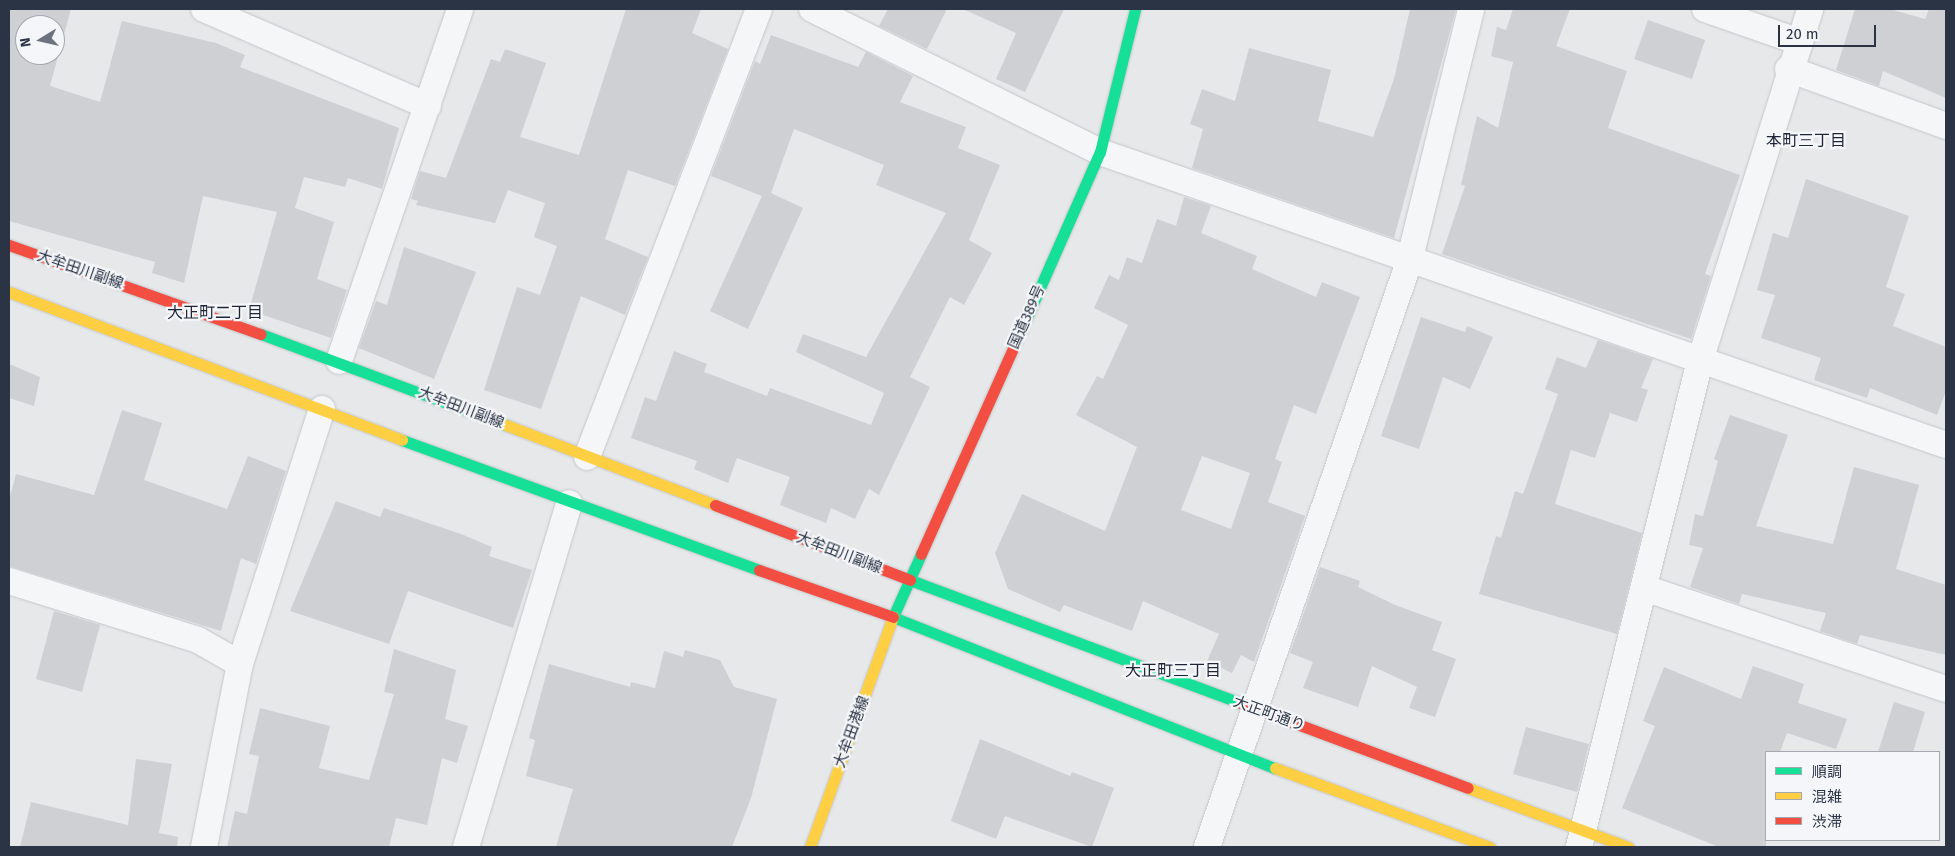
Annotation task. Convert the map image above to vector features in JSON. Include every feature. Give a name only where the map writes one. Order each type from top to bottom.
[{"type":"main road","name":"国道389号","points":[[893,617],[1100,152],[1135,9]]},
{"type":"main road","name":"大牟田川副線","points":[[9,245],[339,361],[910,580]]},
{"type":"main road","points":[[9,292],[322,408],[568,503],[893,617],[1236,753],[1490,847]]},
{"type":"main road","name":"大正町通り","points":[[910,580],[1253,708],[1581,839],[1628,847]]},
{"type":"main road","name":"大牟田港線","points":[[810,847],[893,617]]},
{"type":"street","points":[[204,9],[428,106]]},
{"type":"street","points":[[339,361],[460,9]]},
{"type":"street","points":[[587,456],[759,9]]},
{"type":"street","points":[[812,9],[1100,152],[1409,262],[1946,445]]},
{"type":"street","points":[[1207,847],[1236,753],[1409,262],[1471,9]]},
{"type":"street","points":[[1705,9],[1800,42]]},
{"type":"street","points":[[1581,839],[1700,360],[1788,68],[1800,42],[1810,9]]},
{"type":"street","points":[[1788,68],[1946,126]]},
{"type":"street","points":[[204,847],[240,664],[322,408]]},
{"type":"street","points":[[466,847],[568,503]]},
{"type":"street","points":[[9,581],[198,640],[240,664]]},
{"type":"street","points":[[1644,588],[1946,688]]},
{"type":"building","points":[[9,9],[71,9],[65,31],[65,15],[15,15],[15,65],[56,65],[50,86],[100,102],[122,21],[216,43],[245,55],[240,67],[399,128],[382,189],[348,178],[345,187],[304,177],[295,208],[334,222],[317,279],[347,290],[331,338],[249,310],[277,212],[203,196],[184,283],[152,273],[155,262],[9,221]]},
{"type":"building","points":[[626,9],[701,9],[692,33],[728,49],[675,186],[628,170],[605,239],[648,257],[625,315],[581,296],[541,409],[484,390],[517,287],[540,295],[557,246],[534,237],[545,203],[508,190],[495,223],[416,205],[418,201],[411,199],[420,171],[446,178],[491,59],[500,62],[505,49],[546,63],[520,137],[579,155]]},
{"type":"building","points":[[888,9],[947,9],[927,49],[879,26]]},
{"type":"building","points":[[963,9],[1064,9],[1025,92],[996,79],[1016,33]]},
{"type":"building","points":[[1410,9],[1456,9],[1394,238],[1192,168],[1203,129],[1190,124],[1202,89],[1235,101],[1249,48],[1331,70],[1318,121],[1373,137],[1394,79]]},
{"type":"building","points":[[1513,9],[1570,9],[1556,46],[1627,71],[1608,128],[1740,175],[1705,274],[1711,276],[1691,339],[1442,254],[1465,186],[1461,185],[1477,116],[1498,128],[1513,62],[1491,56],[1497,27],[1506,30]]},
{"type":"building","points":[[1855,9],[1890,9],[1925,19],[1929,9],[1946,9],[1946,98],[1883,71],[1879,86],[1836,70]]},
{"type":"building","points":[[1648,20],[1705,40],[1692,79],[1634,59]]},
{"type":"building","points":[[771,35],[858,67],[866,52],[913,76],[900,102],[966,127],[958,148],[1000,165],[969,240],[992,253],[964,305],[950,297],[910,377],[930,387],[879,495],[869,489],[855,519],[831,508],[826,523],[780,505],[790,477],[737,458],[728,483],[694,469],[697,461],[631,438],[645,397],[656,401],[674,351],[707,364],[704,372],[767,396],[770,388],[871,425],[884,393],[796,352],[803,334],[866,357],[946,213],[876,185],[884,165],[794,129],[771,193],[803,208],[748,329],[710,311],[762,196],[711,176],[755,61],[760,64]]},
{"type":"building","points":[[1806,179],[1909,216],[1886,287],[1905,294],[1893,326],[1946,347],[1946,391],[1937,415],[1870,388],[1867,398],[1814,380],[1821,358],[1761,338],[1775,295],[1757,290],[1773,233],[1788,238]]},
{"type":"building","points":[[1184,197],[1211,206],[1201,233],[1257,256],[1252,269],[1316,297],[1322,282],[1360,297],[1316,414],[1294,405],[1275,459],[1282,462],[1268,502],[1305,516],[1254,662],[1241,655],[1232,673],[1207,661],[1219,634],[1143,601],[1132,631],[1064,605],[1060,612],[1008,589],[995,553],[1022,494],[1105,531],[1137,447],[1076,415],[1097,376],[1103,379],[1128,325],[1094,308],[1109,275],[1119,280],[1127,257],[1142,263],[1157,219],[1176,226]],"holes":[[[1202,456],[1250,473],[1231,529],[1181,510]]]},
{"type":"building","points":[[404,247],[476,272],[434,379],[359,348],[376,301],[387,305]]},
{"type":"building","points":[[1421,317],[1465,332],[1467,326],[1493,337],[1470,389],[1443,377],[1419,449],[1381,436]]},
{"type":"building","points":[[1598,340],[1653,359],[1641,388],[1648,390],[1637,422],[1610,413],[1595,458],[1571,450],[1555,504],[1642,533],[1617,634],[1479,594],[1496,536],[1501,538],[1515,491],[1523,494],[1558,394],[1545,389],[1557,357],[1586,368]]},
{"type":"building","points":[[9,364],[40,377],[34,406],[9,398]]},
{"type":"building","points":[[122,410],[162,423],[144,480],[227,509],[248,456],[286,471],[256,564],[241,558],[221,631],[9,566],[9,500],[16,474],[94,495]]},
{"type":"building","points":[[1730,415],[1788,435],[1756,526],[1833,544],[1854,467],[1919,485],[1896,569],[1946,585],[1946,655],[1860,635],[1857,644],[1820,631],[1826,613],[1742,594],[1739,604],[1690,587],[1703,548],[1689,545],[1695,514],[1703,516],[1718,461],[1714,459]]},
{"type":"building","points":[[336,501],[380,517],[384,508],[461,534],[492,547],[489,556],[532,570],[513,628],[408,591],[389,644],[290,611]]},
{"type":"building","points":[[1320,567],[1360,581],[1358,587],[1395,605],[1442,622],[1432,650],[1456,659],[1435,717],[1409,708],[1417,687],[1372,666],[1358,707],[1303,688],[1313,662],[1290,653]]},
{"type":"building","points":[[54,611],[100,625],[82,692],[36,679]]},
{"type":"building","points":[[394,649],[456,670],[445,719],[468,726],[457,763],[442,758],[427,825],[396,818],[389,847],[227,847],[235,811],[247,814],[259,756],[249,754],[260,708],[330,726],[319,768],[369,780],[394,694],[384,692]]},
{"type":"building","points":[[685,650],[720,660],[734,687],[777,699],[751,798],[732,847],[556,847],[573,789],[526,776],[535,740],[529,738],[549,664],[630,687],[631,682],[655,688],[664,651],[683,657]]},
{"type":"building","points":[[1753,666],[1804,684],[1798,703],[1847,719],[1836,749],[1787,733],[1780,751],[1765,751],[1766,847],[1719,847],[1622,808],[1655,726],[1643,721],[1664,667],[1741,699]]},
{"type":"building","points":[[1894,702],[1925,712],[1913,751],[1878,751]]},
{"type":"building","points":[[1526,727],[1589,744],[1577,792],[1513,774]]},
{"type":"building","points":[[980,739],[1070,776],[1072,772],[1114,788],[1092,847],[1005,816],[996,839],[951,821]]},
{"type":"building","points":[[136,759],[172,764],[159,833],[178,837],[177,847],[20,847],[31,802],[128,825]]},
{"type":"traffic: fast","points":[[1020,333],[1100,152],[1135,9]]},
{"type":"traffic: fast","points":[[261,334],[506,425]]},
{"type":"traffic: fast","points":[[402,440],[759,570]]},
{"type":"traffic: fast","points":[[921,554],[893,617],[1275,768]]},
{"type":"traffic: fast","points":[[910,580],[1241,703]]},
{"type":"traffic: slow","points":[[9,292],[402,440]]},
{"type":"traffic: slow","points":[[506,425],[715,505]]},
{"type":"traffic: slow","points":[[810,847],[893,617]]},
{"type":"traffic: slow","points":[[1275,768],[1490,847]]},
{"type":"traffic: slow","points":[[1468,788],[1628,847]]},
{"type":"traffic: jam","points":[[9,245],[261,334]]},
{"type":"traffic: jam","points":[[921,554],[1020,333]]},
{"type":"traffic: jam","points":[[715,505],[910,580]]},
{"type":"traffic: jam","points":[[759,570],[893,617]]},
{"type":"traffic: jam","points":[[1241,703],[1468,788]]},
{"type":"district","name":"本町三丁目","points":[[1806,141]]},
{"type":"district","name":"大正町二丁目","points":[[215,313]]},
{"type":"district","name":"大正町三丁目","points":[[1173,671]]}]
